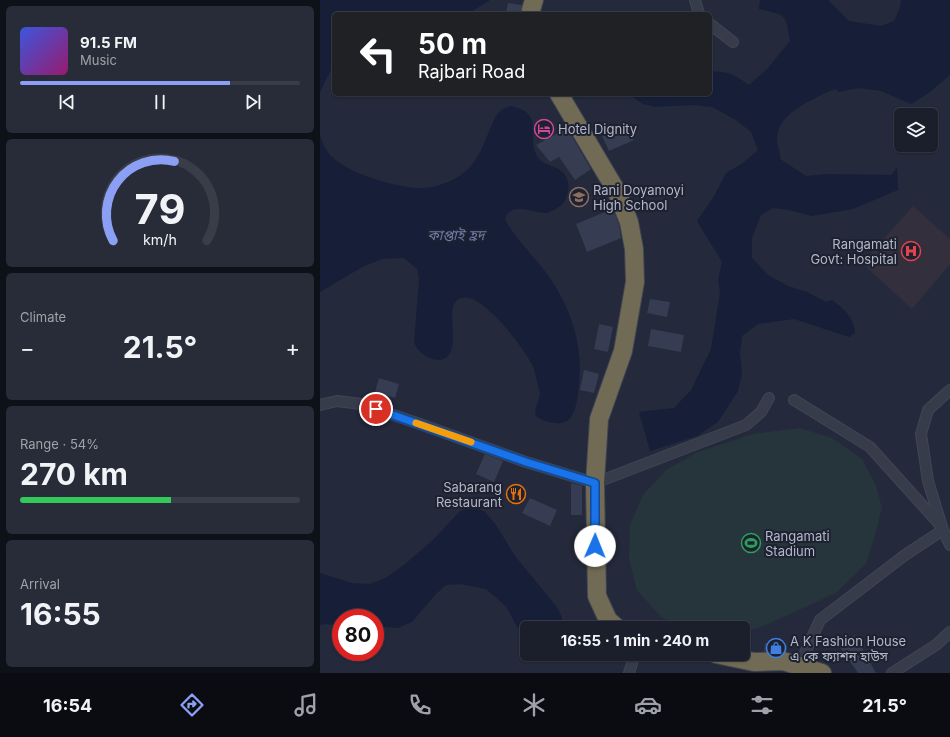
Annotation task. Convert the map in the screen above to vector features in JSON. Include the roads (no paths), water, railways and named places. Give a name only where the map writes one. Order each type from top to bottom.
[{"type":"highway","points":[[532,12],[534,0]]},
{"type":"highway","points":[[560,96],[617,192],[629,222],[634,250],[635,282],[623,351],[599,419],[595,483],[596,596],[609,621]]},
{"type":"highway","points":[[749,661],[783,661],[822,673]]},
{"type":"street","points":[[695,0],[698,12]]},
{"type":"street","points":[[712,26],[732,42]]},
{"type":"street","points":[[950,390],[928,410],[921,434],[928,481],[943,528],[950,544]]},
{"type":"street","points":[[320,405],[337,401],[361,404],[526,462],[595,483],[746,425],[761,412],[769,398]]},
{"type":"street","points":[[794,400],[870,447],[943,528]]},
{"type":"street","points":[[799,666],[820,620],[943,528]]},
{"type":"street","points":[[892,673],[936,645],[950,632]]},
{"type":"street","points":[[629,673],[633,661]]},
{"type":"water","points":[[320,0],[490,0],[471,12],[332,12],[332,68],[320,92]]},
{"type":"water","points":[[760,0],[828,0],[849,21],[881,26],[894,21],[900,7],[901,0],[950,0],[950,75],[926,95],[911,104],[881,91],[858,88],[839,92],[835,89],[798,108],[783,122],[778,130],[777,140],[780,159],[806,176],[827,174],[891,175],[897,168],[898,190],[853,209],[812,216],[789,210],[773,208],[761,215],[752,238],[752,258],[768,275],[788,286],[807,292],[826,302],[832,300],[848,314],[853,323],[855,333],[849,337],[794,319],[758,324],[742,336],[740,353],[742,373],[738,391],[718,422],[697,436],[650,451],[639,412],[674,408],[691,390],[711,349],[720,293],[718,280],[722,262],[697,221],[714,196],[726,173],[743,163],[758,150],[751,132],[736,120],[712,107],[693,105],[655,107],[643,104],[631,96],[712,96],[712,71],[731,74],[749,85],[767,69],[790,41],[787,25],[783,17],[775,13],[759,9]]},
{"type":"water","name":"কাপ্তাই হ্রদ","points":[[511,106],[523,110],[530,117],[533,126],[534,147],[537,157],[546,164],[557,168],[566,176],[568,180],[568,194],[560,206],[546,213],[522,209],[512,210],[505,219],[517,238],[550,278],[572,320],[579,351],[580,368],[578,397],[570,419],[562,423],[548,422],[536,416],[535,410],[540,393],[533,366],[522,348],[507,329],[490,311],[473,299],[458,299],[453,306],[453,342],[449,355],[442,360],[437,360],[432,359],[420,352],[414,342],[419,279],[417,269],[404,258],[383,259],[364,266],[320,292],[320,136],[332,157],[362,175],[402,186],[424,188],[448,182],[466,171],[475,161],[498,113]]},
{"type":"water","points":[[471,506],[485,512],[496,525],[515,556],[556,606],[562,617],[562,621],[520,621],[520,630],[507,608],[486,589],[460,584],[446,585],[436,594],[412,622],[398,628],[384,627],[384,609],[332,609],[332,625],[320,625],[320,573],[352,583],[370,584],[387,577],[404,565],[434,539],[459,512]]},
{"type":"place","name":"Hotel Dignity","points":[[544,129]]},
{"type":"place","name":"Rani Doyamoyi High School","points":[[579,197]]},
{"type":"place","name":"Rangamati Govt: Hospital","points":[[911,251]]},
{"type":"place","name":"Sabarang Restaurant","points":[[516,494]]},
{"type":"place","name":"Rangamati Stadium","points":[[751,543]]},
{"type":"place","name":"A K Fashion House এ কে ফ্যাশন হাউস","points":[[776,648]]}]
